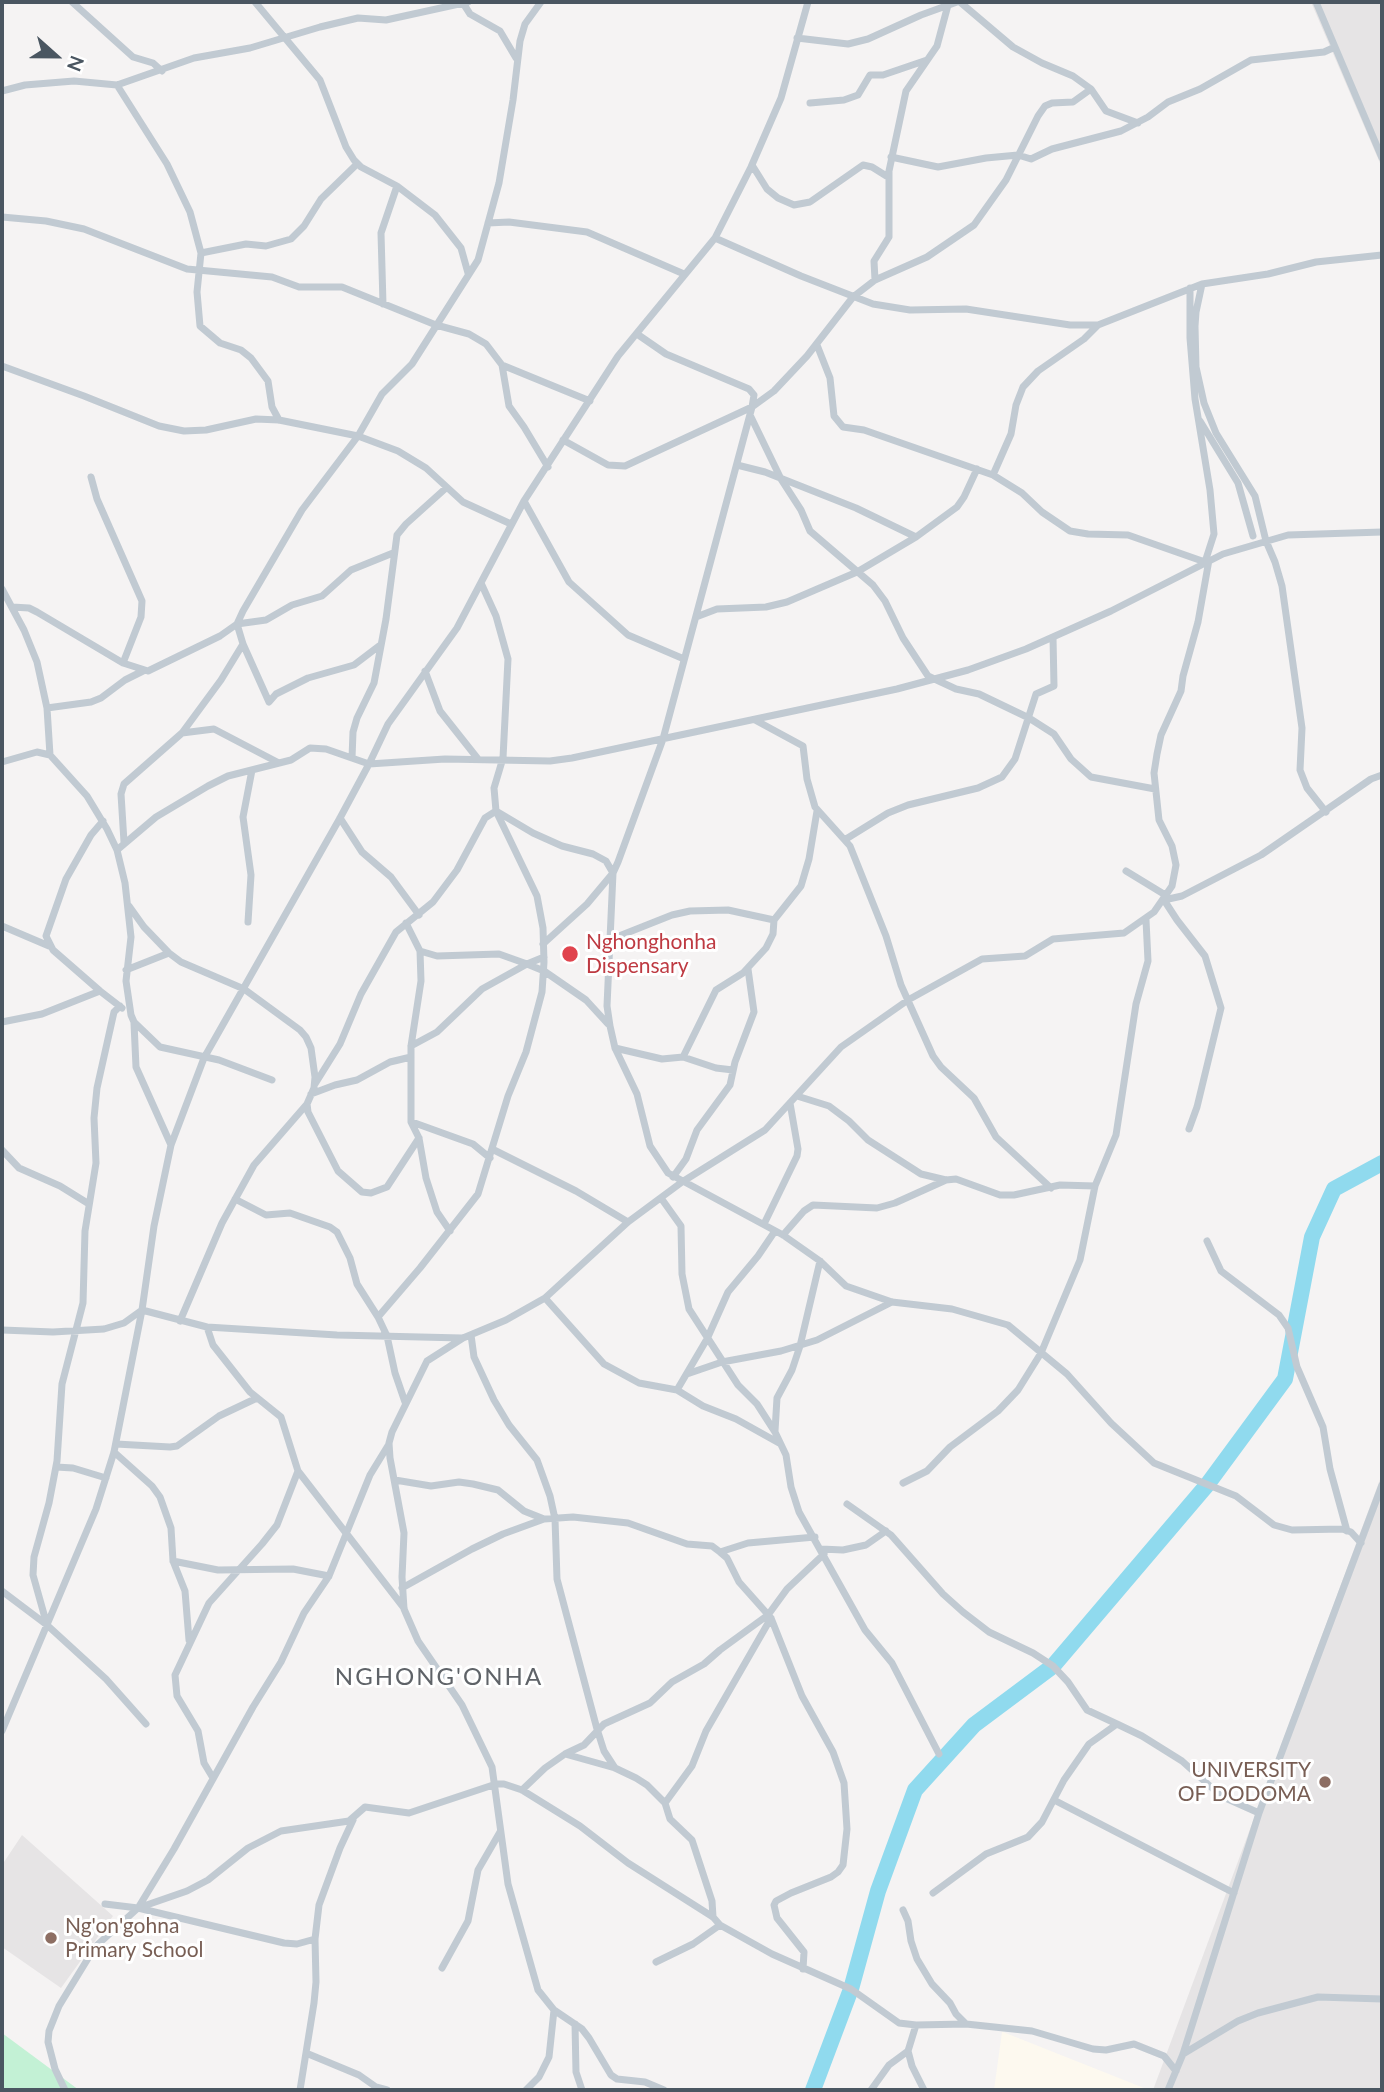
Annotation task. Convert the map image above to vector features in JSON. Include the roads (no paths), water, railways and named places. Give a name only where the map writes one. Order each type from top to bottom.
[{"type":"street","points":[[72,2],[134,57],[153,63],[162,71]]},
{"type":"street","points":[[255,2],[320,80],[346,147],[357,164],[397,186],[442,222],[461,247],[468,272]]},
{"type":"street","points":[[2,91],[25,85],[63,82],[117,85],[194,58],[250,48],[320,27],[358,18],[386,20],[444,4],[466,2],[470,14],[500,32],[517,60]]},
{"type":"street","points":[[379,646],[354,665],[314,676],[276,694],[269,702],[237,624],[302,510],[358,436],[377,401],[412,364],[478,260],[499,183],[522,32],[541,2]]},
{"type":"street","points":[[2,1731],[106,1479],[115,1448],[142,1310],[154,1226],[171,1145],[204,1058],[340,818],[387,724],[457,628],[524,501],[618,356],[715,238],[781,99],[808,2]]},
{"type":"street","points":[[797,38],[848,44],[868,39],[959,2],[1013,47],[1073,76],[1091,89],[1106,111],[1139,123]]},
{"type":"street","points":[[1316,2],[1382,158]]},
{"type":"street","points":[[875,280],[874,261],[889,233],[888,177],[906,91],[937,46],[948,5]]},
{"type":"street","points":[[891,157],[938,167],[1018,155],[1031,159],[1052,149],[1121,131],[1139,123],[1168,102],[1207,86],[1251,60],[1324,52],[1335,47]]},
{"type":"street","points":[[810,103],[845,100],[858,94],[870,75],[883,75],[928,60]]},
{"type":"street","points":[[117,85],[162,154],[183,194],[201,253],[197,292],[200,327],[220,343],[241,350],[251,358],[268,381],[272,407],[279,420]]},
{"type":"street","points":[[563,440],[607,465],[625,466],[752,407],[781,384],[817,345],[853,297],[875,280],[927,257],[974,225],[1006,180],[1045,106],[1073,102],[1091,89]]},
{"type":"street","points":[[201,253],[246,244],[266,246],[291,239],[304,226],[321,199],[357,164]]},
{"type":"street","points":[[752,164],[767,189],[778,198],[794,205],[810,202],[863,165],[888,177]]},
{"type":"street","points":[[383,304],[381,233],[397,186]]},
{"type":"street","points":[[2,217],[46,221],[84,229],[180,267],[272,277],[299,287],[336,286],[436,325],[469,334],[486,344],[502,365],[509,406],[548,467]]},
{"type":"street","points":[[488,223],[509,222],[587,232],[684,274]]},
{"type":"street","points":[[715,238],[873,304],[899,308],[966,309],[1061,324],[1098,325]]},
{"type":"street","points":[[993,475],[1011,434],[1016,405],[1023,387],[1038,371],[1098,325],[1202,284],[1268,274],[1316,262],[1382,255]]},
{"type":"street","points":[[1202,284],[1195,318],[1196,367],[1204,403],[1216,433],[1255,496],[1266,541],[1282,586],[1302,728],[1300,770],[1307,788],[1326,812]]},
{"type":"street","points":[[65,2090],[50,2050],[49,2031],[53,2020],[72,1982],[95,1947],[138,1908],[281,1662],[304,1613],[329,1576],[348,1535],[370,1475],[389,1443],[405,1402],[426,1362],[467,1337],[506,1320],[545,1298],[628,1222],[682,1182],[765,1130],[841,1047],[908,1000],[982,959],[1025,956],[1053,939],[1124,933],[1146,920],[1166,898],[1175,876],[1176,865],[1172,846],[1161,827],[1154,774],[1158,744],[1181,691],[1198,622],[1214,534],[1210,490],[1197,417],[1190,338],[1190,288]]},
{"type":"street","points":[[636,334],[666,354],[748,389],[754,395],[663,739],[613,873],[607,1006],[615,1048],[633,1083],[650,1146],[664,1169],[673,1177],[779,1233],[820,1261],[846,1286],[892,1302],[952,1309],[1017,1330],[1067,1374],[1111,1423],[1154,1463],[1236,1496],[1264,1520],[1280,1528],[1347,1531],[1354,1534],[1360,1543]]},
{"type":"street","points":[[817,345],[828,370],[834,416],[839,424],[864,430],[993,475],[1022,493],[1042,512],[1070,531],[1128,535],[1207,561]]},
{"type":"street","points":[[502,365],[590,401]]},
{"type":"street","points":[[2,366],[159,426],[206,430],[256,419],[279,420],[358,436],[405,455],[426,468],[463,502],[511,524]]},
{"type":"street","points":[[750,417],[813,535],[873,585],[928,676],[956,689],[979,694],[1029,718],[1058,738],[1086,775],[1156,789]]},
{"type":"street","points":[[1197,417],[1238,483],[1254,536]]},
{"type":"street","points":[[737,465],[856,508],[916,537]]},
{"type":"street","points":[[696,617],[717,609],[766,607],[787,602],[857,572],[916,537],[961,503],[977,470]]},
{"type":"street","points":[[91,477],[97,499],[142,601],[141,617],[123,663]]},
{"type":"street","points":[[352,758],[353,732],[357,718],[374,683],[397,535],[446,488]]},
{"type":"street","points":[[524,501],[569,582],[628,635],[684,659]]},
{"type":"street","points":[[117,850],[156,817],[208,786],[228,776],[280,763],[316,747],[369,764],[478,758],[561,760],[936,679],[996,661],[1111,611],[1207,561],[1266,541],[1309,533],[1382,532]]},
{"type":"street","points":[[47,708],[91,702],[101,698],[125,680],[155,669],[220,636],[237,624],[266,620],[292,605],[322,596],[351,570],[393,553]]},
{"type":"street","points":[[378,1317],[478,1195],[508,1096],[533,1030],[542,992],[542,918],[537,896],[496,811],[494,788],[503,758],[508,693],[507,652],[496,616],[481,583]]},
{"type":"street","points":[[2,589],[24,629],[37,662],[47,708],[50,755]]},
{"type":"street","points":[[12,607],[29,608],[123,663],[144,671]]},
{"type":"street","points":[[846,839],[888,813],[908,805],[978,788],[1002,778],[1015,759],[1036,694],[1052,688],[1055,682],[1054,637]]},
{"type":"street","points":[[124,842],[121,794],[124,785],[182,733],[221,681],[243,644]]},
{"type":"street","points":[[425,671],[440,712],[478,758]]},
{"type":"street","points":[[754,720],[803,747],[811,795],[817,811],[846,839],[927,1045],[941,1067],[974,1098],[996,1138],[1051,1188]]},
{"type":"street","points":[[182,733],[214,729],[280,763]]},
{"type":"street","points":[[2,762],[32,752],[50,755],[87,796],[117,850],[131,937],[125,970],[133,1019],[136,1067],[171,1145]]},
{"type":"street","points":[[248,922],[251,881],[243,817],[251,770]]},
{"type":"street","points":[[1166,898],[1182,895],[1261,855],[1371,779],[1382,775]]},
{"type":"street","points":[[496,811],[553,842],[601,857],[613,873]]},
{"type":"street","points":[[180,1321],[235,1199],[258,1159],[307,1104],[315,1084],[340,1044],[374,967],[396,932],[433,902],[457,870],[485,818],[496,811]]},
{"type":"street","points":[[683,1058],[716,990],[748,969],[766,948],[773,934],[774,920],[804,878],[817,811]]},
{"type":"street","points":[[340,818],[354,842],[391,877],[418,915]]},
{"type":"street","points":[[51,948],[47,936],[66,879],[93,831],[103,821]]},
{"type":"street","points":[[1126,871],[1166,898],[1177,920],[1205,956],[1221,1008],[1197,1107],[1189,1129]]},
{"type":"street","points":[[543,944],[587,904],[613,873]]},
{"type":"street","points":[[127,904],[144,927],[181,962],[244,989],[306,1037],[311,1048],[315,1084]]},
{"type":"street","points":[[609,940],[672,915],[690,911],[728,910],[774,920]]},
{"type":"street","points":[[902,1483],[927,1471],[950,1447],[998,1411],[1018,1390],[1041,1353],[1080,1260],[1095,1185],[1113,1145],[1118,1125],[1136,1004],[1148,961],[1146,920]]},
{"type":"street","points":[[406,923],[420,951],[421,981],[411,1046],[411,1122],[419,1138],[426,1178],[437,1212],[450,1231]]},
{"type":"street","points":[[2,926],[40,940],[51,948],[120,1006],[160,1047],[241,1068],[272,1080]]},
{"type":"street","points":[[420,951],[437,956],[499,954],[527,964],[544,971],[586,1000],[610,1026]]},
{"type":"street","points":[[125,970],[169,953]]},
{"type":"street","points":[[411,1046],[437,1032],[482,989],[544,957]]},
{"type":"street","points":[[673,1177],[686,1159],[697,1130],[726,1093],[754,1012],[748,969]]},
{"type":"street","points":[[2,1022],[42,1014],[100,991]]},
{"type":"street","points":[[47,1625],[33,1575],[34,1557],[56,1467],[62,1384],[83,1303],[83,1244],[96,1163],[95,1100],[114,1012],[120,1006]]},
{"type":"street","points":[[615,1048],[662,1059],[683,1058],[733,1070]]},
{"type":"street","points":[[311,1094],[358,1080],[390,1062],[411,1056]]},
{"type":"street","points":[[797,1096],[829,1106],[868,1140],[916,1172],[946,1180]]},
{"type":"street","points":[[764,1224],[797,1156],[790,1103]]},
{"type":"street","points":[[307,1104],[310,1116],[338,1171],[367,1193],[389,1184],[419,1138]]},
{"type":"street","points":[[411,1122],[473,1144],[490,1158]]},
{"type":"street","points":[[492,1149],[576,1191],[628,1222]]},
{"type":"street","points":[[2,1150],[19,1168],[60,1186],[89,1204]]},
{"type":"street","points":[[677,1390],[728,1293],[779,1233],[813,1205],[877,1208],[895,1203],[946,1180],[956,1179],[1000,1195],[1014,1195],[1059,1185],[1095,1185]]},
{"type":"street","points":[[661,1198],[681,1226],[685,1294],[689,1309],[706,1339],[742,1390],[757,1404],[775,1433],[786,1455],[790,1487],[799,1512],[865,1630],[892,1663],[939,1754]]},
{"type":"street","points":[[235,1199],[266,1214],[290,1213],[335,1230],[350,1258],[356,1284],[387,1336],[405,1402]]},
{"type":"street","points":[[1207,1241],[1221,1271],[1279,1315],[1288,1328],[1297,1367],[1323,1427],[1330,1469],[1347,1531]]},
{"type":"street","points":[[775,1433],[778,1398],[800,1346],[820,1261]]},
{"type":"street","points":[[545,1298],[604,1364],[639,1383],[677,1390],[703,1406],[736,1419],[781,1444]]},
{"type":"street","points":[[687,1374],[722,1362],[800,1346],[892,1302]]},
{"type":"street","points":[[142,1310],[207,1327],[300,1334],[467,1337]]},
{"type":"street","points":[[2,1330],[113,1327],[124,1323],[142,1310]]},
{"type":"street","points":[[207,1327],[213,1345],[257,1398],[281,1417],[298,1471],[404,1609],[418,1641],[462,1705],[492,1767],[508,1884],[538,1990],[554,2010],[575,2024],[589,2038],[611,2076],[645,2082],[664,2090]]},
{"type":"street","points":[[467,1337],[494,1400],[540,1468],[555,1519],[557,1579],[597,1729],[604,1751],[615,1768]]},
{"type":"street","points":[[115,1448],[177,1446],[219,1416],[257,1398]]},
{"type":"street","points":[[389,1443],[404,1533],[404,1609]]},
{"type":"street","points":[[115,1448],[160,1497],[169,1521],[173,1561],[186,1591],[190,1642]]},
{"type":"street","points":[[56,1467],[73,1468],[106,1479]]},
{"type":"street","points":[[213,1778],[204,1763],[198,1731],[175,1690],[174,1675],[209,1603],[277,1525],[298,1471]]},
{"type":"street","points":[[396,1480],[431,1486],[465,1482],[494,1489],[524,1511],[544,1519]]},
{"type":"street","points":[[1168,2090],[1183,2054],[1259,1813],[1381,1489]]},
{"type":"street","points":[[847,1504],[886,1531],[963,1612],[989,1632],[1053,1666],[1087,1710],[1142,1736],[1182,1761],[1221,1796],[1259,1813]]},
{"type":"street","points":[[402,1588],[486,1542],[544,1519],[573,1517],[628,1523],[687,1544],[712,1546],[727,1558],[739,1582],[770,1617],[802,1696],[833,1752],[844,1783],[847,1829],[843,1865],[831,1877],[791,1893],[776,1901],[774,1905],[777,1917],[804,1952],[803,1969]]},
{"type":"street","points":[[665,1803],[692,1766],[706,1731],[787,1589],[823,1552],[866,1545],[886,1531]]},
{"type":"street","points":[[720,1552],[748,1543],[815,1537]]},
{"type":"street","points":[[173,1561],[218,1570],[293,1569],[329,1576]]},
{"type":"street","points":[[2,1591],[47,1625],[106,1679],[146,1724]]},
{"type":"street","points":[[522,1790],[545,1768],[584,1745],[597,1729],[650,1703],[673,1682],[704,1664],[720,1650],[770,1617]]},
{"type":"street","points":[[933,1892],[986,1854],[1028,1837],[1042,1822],[1063,1780],[1089,1744],[1117,1724]]},
{"type":"street","points":[[565,1754],[615,1768],[646,1785],[665,1803],[670,1819],[692,1840],[712,1900],[713,1917]]},
{"type":"street","points":[[300,2090],[316,1982],[315,1939],[321,1898],[353,1820],[365,1807],[409,1813],[496,1784],[522,1790],[580,1826],[628,1863],[713,1917],[720,1925],[803,1969],[851,1989],[899,2023],[966,2024],[1047,2034],[1093,2049],[1106,2050],[1134,2044],[1164,2056],[1176,2071]]},
{"type":"street","points":[[1054,1800],[1234,1893]]},
{"type":"street","points":[[138,1908],[203,1884],[248,1848],[281,1831],[353,1820]]},
{"type":"street","points":[[442,1968],[468,1921],[478,1870],[500,1832]]},
{"type":"street","points":[[105,1904],[138,1908],[284,1943],[297,1944],[315,1939]]},
{"type":"street","points":[[903,1910],[917,1959],[932,1984],[966,2024]]},
{"type":"street","points":[[656,1962],[693,1944],[720,1925]]},
{"type":"street","points":[[1183,2054],[1238,2021],[1258,2013],[1318,1997],[1382,1999]]},
{"type":"street","points":[[526,2090],[539,2077],[549,2057],[554,2010]]},
{"type":"street","points":[[575,2024],[576,2071],[582,2090]]},
{"type":"street","points":[[916,2025],[908,2051],[924,2090]]},
{"type":"street","points":[[871,2090],[889,2065],[908,2051]]},
{"type":"street","points":[[306,2053],[387,2090]]},
{"type":"waterway","points":[[813,2090],[851,1989],[878,1891],[915,1790],[974,1725],[1053,1666],[1207,1485],[1285,1379],[1312,1237],[1334,1189],[1382,1163]]},
{"type":"place","name":"Nghonghonha Dispensary","points":[[570,954]]},
{"type":"place","name":"UNIVERSITY OF DODOMA","points":[[1325,1782]]},
{"type":"place","name":"Ng'on'gohna Primary School","points":[[51,1938]]},
{"type":"district","name":"NGHONG'ONHA","points":[[439,1677]]}]
